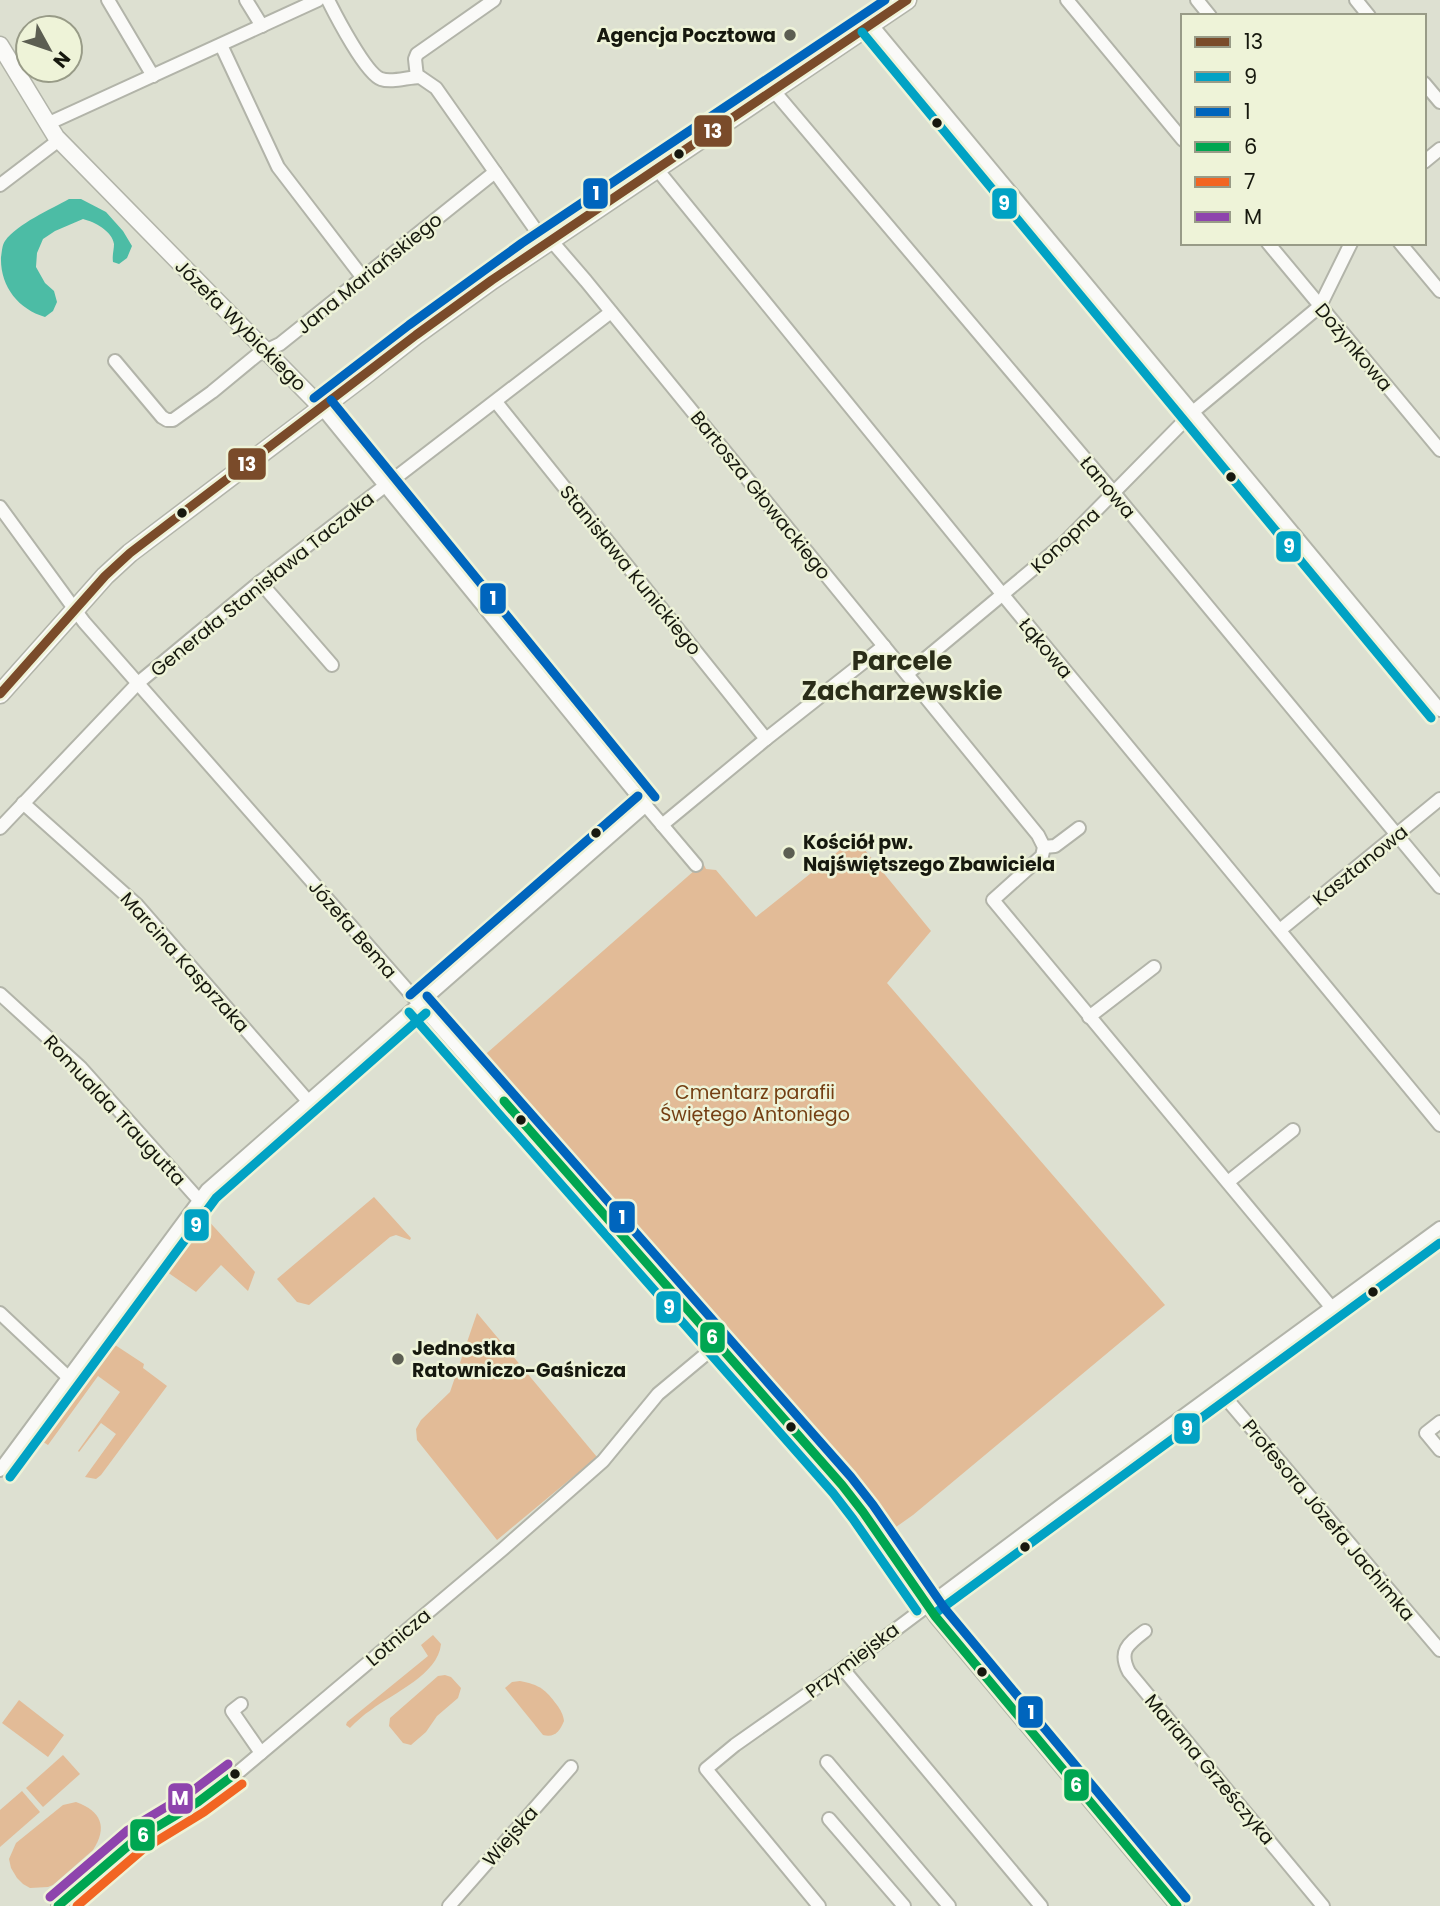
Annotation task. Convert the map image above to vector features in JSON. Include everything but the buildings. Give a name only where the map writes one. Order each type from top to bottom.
[{"type":"main road","points":[[0,694],[105,576],[130,553],[416,335],[549,240],[907,0]]},
{"type":"street","points":[[108,0],[153,76]]},
{"type":"street","points":[[246,0],[262,26]]},
{"type":"street","points":[[47,124],[318,0]]},
{"type":"street","points":[[328,0],[370,72],[385,80],[417,77],[415,59],[418,54],[494,0]]},
{"type":"street","points":[[1067,0],[1181,138]]},
{"type":"street","points":[[1197,0],[1208,14]]},
{"type":"street","points":[[1356,0],[1367,14]]},
{"type":"street","points":[[872,24],[1440,710]]},
{"type":"street","name":"Józefa Wybickiego","points":[[0,45],[59,140],[322,408],[696,865]]},
{"type":"street","points":[[221,45],[278,167],[363,278]]},
{"type":"street","name":"Bartosza Głowackiego","points":[[417,77],[436,88],[540,236],[560,250],[908,674],[1038,835],[1044,847]]},
{"type":"street","points":[[1426,85],[1440,102]]},
{"type":"street","name":"Łanowa","points":[[773,90],[1114,493],[1440,887]]},
{"type":"street","points":[[0,185],[59,140]]},
{"type":"street","points":[[1426,160],[1440,149]]},
{"type":"street","name":"Łąkowa","points":[[656,169],[1440,1125]]},
{"type":"street","name":"Jana Mariańskiego","points":[[115,361],[162,417],[173,420],[257,355],[280,344],[495,172]]},
{"type":"street","name":"Dożynkowa","points":[[1270,245],[1440,450]]},
{"type":"street","name":"Konopna","points":[[908,674],[1063,544],[1194,411],[1320,306],[1350,245]]},
{"type":"street","points":[[1402,245],[1440,291]]},
{"type":"street","name":"Generała Stanisława Taczaka","points":[[0,828],[138,683],[260,582],[611,312]]},
{"type":"street","name":"Stanisława Kunickiego","points":[[496,402],[766,739]]},
{"type":"street","name":"Józefa Bema","points":[[0,507],[74,610],[856,1503],[927,1604],[1177,1906]]},
{"type":"street","points":[[260,582],[332,665]]},
{"type":"street","points":[[662,825],[884,646]]},
{"type":"street","name":"Kasztanowa","points":[[1280,930],[1440,799]]},
{"type":"street","name":"Marcina Kasprzaka","points":[[23,803],[137,905],[308,1101]]},
{"type":"street","points":[[0,1470],[207,1189],[646,805]]},
{"type":"street","points":[[1079,828],[1055,846],[1044,847],[1042,856],[993,900],[1332,1308]]},
{"type":"street","points":[[1090,1017],[1154,967]]},
{"type":"street","name":"Romualda Traugutta","points":[[0,994],[81,1068],[199,1200]]},
{"type":"street","points":[[1228,1182],[1293,1130]]},
{"type":"street","name":"Przymiejska","points":[[819,1906],[705,1769],[1440,1228]]},
{"type":"street","points":[[0,1313],[69,1378]]},
{"type":"street","name":"Lotnicza","points":[[58,1906],[135,1840],[216,1791],[568,1493],[608,1456],[658,1394],[718,1344]]},
{"type":"street","name":"Profesora Józefa Jachimka","points":[[1219,1390],[1440,1650]]},
{"type":"street","points":[[1440,1422],[1426,1433],[1440,1450]]},
{"type":"street","name":"Mariana Grześczyka","points":[[1145,1631],[1124,1653],[1129,1672],[1324,1906]]},
{"type":"street","points":[[843,1669],[1041,1906]]},
{"type":"street","points":[[241,1704],[232,1711],[261,1753]]},
{"type":"street","points":[[827,1762],[949,1906]]},
{"type":"street","name":"Wiejska","points":[[449,1906],[571,1767]]},
{"type":"street","points":[[829,1819],[904,1906]]},
{"type":"green space","name":"Cmentarz parafii Świętego Antoniego","points":[[855,838],[931,931],[887,983],[1165,1305],[913,1515],[889,1532],[861,1492],[479,1060],[703,863],[706,869],[716,870],[756,917]]},
{"type":"green space","points":[[374,1197],[410,1240],[396,1235],[390,1237],[309,1305],[297,1302],[277,1279]]},
{"type":"green space","points":[[191,1217],[205,1217],[255,1272],[248,1291],[221,1265],[196,1292],[157,1265]]},
{"type":"green space","points":[[477,1313],[597,1457],[497,1540],[417,1440],[416,1429],[421,1420],[450,1392]]},
{"type":"green space","points":[[102,1341],[109,1341],[144,1364],[143,1368],[167,1386],[96,1479],[85,1477],[116,1434],[101,1423],[78,1451],[120,1392],[98,1376],[48,1445],[32,1435]]},
{"type":"green space","points":[[433,1635],[441,1644],[432,1665],[350,1728],[346,1725],[428,1656],[421,1645]]},
{"type":"green space","points":[[438,1676],[451,1677],[461,1688],[458,1698],[437,1716],[426,1732],[411,1745],[403,1743],[389,1726],[390,1718]]},
{"type":"green space","points":[[520,1681],[542,1688],[557,1705],[564,1721],[556,1733],[543,1735],[505,1688],[512,1682]]},
{"type":"green space","points":[[19,1700],[64,1735],[48,1757],[2,1723]]},
{"type":"green space","points":[[63,1755],[80,1774],[43,1807],[26,1788]]},
{"type":"green space","points":[[22,1791],[40,1812],[0,1847],[0,1810]]},
{"type":"green space","points":[[76,1802],[91,1810],[100,1821],[100,1834],[93,1850],[53,1885],[30,1888],[23,1884],[11,1868],[9,1859],[16,1843],[63,1805]]},
{"type":"water","points":[[69,199],[81,199],[106,212],[132,246],[127,258],[119,264],[113,262],[113,239],[98,225],[83,219],[43,239],[37,253],[36,267],[45,283],[54,291],[57,302],[53,311],[45,317],[19,302],[7,287],[1,268],[3,247],[10,235],[18,229]]},
{"type":"transit line","name":"1","points":[[314,398],[522,243],[885,0]]},
{"type":"transit line","name":"13","points":[[0,694],[105,576],[130,553],[492,280],[907,0]]},
{"type":"transit line","name":"9","points":[[862,32],[1431,718]]},
{"type":"transit line","name":"1","points":[[331,400],[655,797]]},
{"type":"transit line","name":"1","points":[[410,995],[638,796]]},
{"type":"transit line","name":"1","points":[[427,996],[851,1477],[945,1609],[1186,1898]]},
{"type":"transit line","name":"9","points":[[409,1012],[833,1493],[917,1611]]},
{"type":"transit line","name":"9","points":[[10,1477],[216,1198],[426,1013]]},
{"type":"transit line","name":"6","points":[[504,1101],[842,1485],[935,1616],[1177,1906]]},
{"type":"transit line","name":"9","points":[[934,1614],[1440,1243]]},
{"type":"transit line","name":"M","points":[[50,1897],[128,1830],[191,1792],[228,1764]]},
{"type":"transit line","name":"6","points":[[58,1906],[135,1840],[198,1802],[235,1774]]},
{"type":"transit line","name":"7","points":[[77,1906],[142,1850],[204,1812],[242,1784]]},
{"type":"place","name":"Agencja Pocztowa","points":[[790,35]]},
{"type":"place","name":"Kościół pw. Najświętszego Zbawiciela","points":[[789,853]]},
{"type":"place","name":"Jednostka Ratowniczo-Gaśnicza","points":[[398,1359]]},
{"type":"district","name":"Parcele Zacharzewskie","points":[[902,676]]}]
